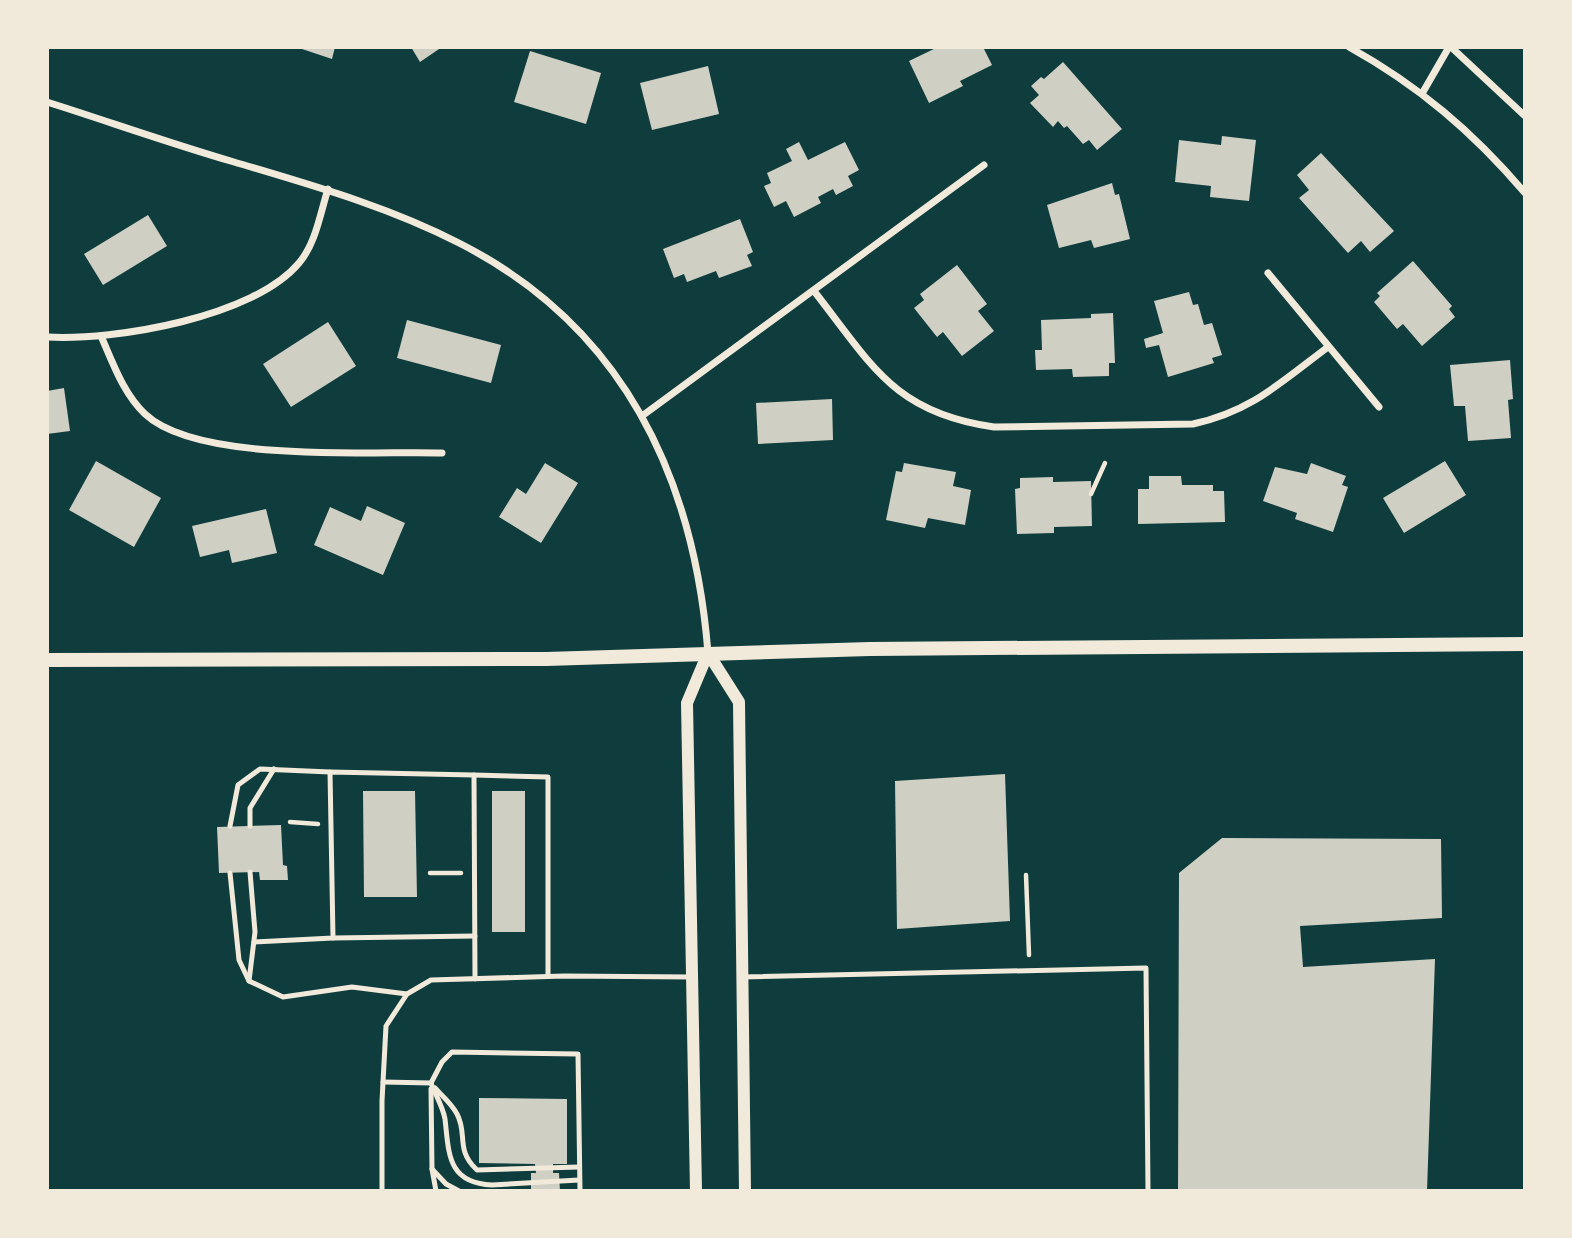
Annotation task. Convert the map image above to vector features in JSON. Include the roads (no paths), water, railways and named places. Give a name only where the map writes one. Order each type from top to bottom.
[{"type":"main road","points":[[47,660],[546,659],[708,653],[1097,646],[1525,644]]},
{"type":"street","points":[[1349,47],[1423,92],[1463,127],[1525,193]]},
{"type":"street","points":[[1423,92],[1450,47],[1525,116]]},
{"type":"street","points":[[47,102],[328,189],[460,243],[517,277],[584,336],[612,370],[642,416],[680,500],[697,561],[708,653],[738,702],[745,1191]]},
{"type":"street","points":[[642,416],[984,165]]},
{"type":"street","points":[[47,337],[101,336],[213,313],[248,300],[279,282],[299,263],[311,245],[328,189]]},
{"type":"street","points":[[1268,273],[1379,407]]},
{"type":"street","points":[[814,291],[879,373],[904,397],[934,414],[962,423],[995,427],[1193,424],[1224,418],[1253,404],[1328,347]]},
{"type":"street","points":[[101,336],[128,395],[146,415],[168,430],[202,443],[240,449],[442,453]]},
{"type":"street","points":[[696,1191],[687,704],[708,653]]},
{"type":"lane","points":[[230,826],[238,785],[260,769],[548,777],[548,976]]},
{"type":"lane","points":[[250,826],[250,808],[274,769]]},
{"type":"lane","points":[[330,772],[333,938]]},
{"type":"lane","points":[[474,775],[475,979]]},
{"type":"lane","points":[[249,981],[254,942],[250,872]]},
{"type":"lane","points":[[230,873],[239,960],[249,981],[283,997],[352,987],[407,993]]},
{"type":"lane","points":[[254,942],[475,936]]},
{"type":"lane","points":[[742,977],[1146,968],[1148,1191]]},
{"type":"lane","points":[[382,1191],[386,1026],[407,993],[431,980],[548,976],[692,977]]},
{"type":"lane","points":[[436,1191],[432,1169],[430,1083],[442,1062],[452,1052],[578,1054],[580,1191]]},
{"type":"lane","points":[[383,1082],[430,1083],[458,1115],[461,1145],[467,1161],[477,1170],[579,1167]]},
{"type":"lane","points":[[430,1083],[444,1116],[446,1147],[451,1163],[463,1176],[479,1184],[492,1185],[579,1180]]},
{"type":"lane","points":[[432,1169],[446,1184],[459,1191]]}]
